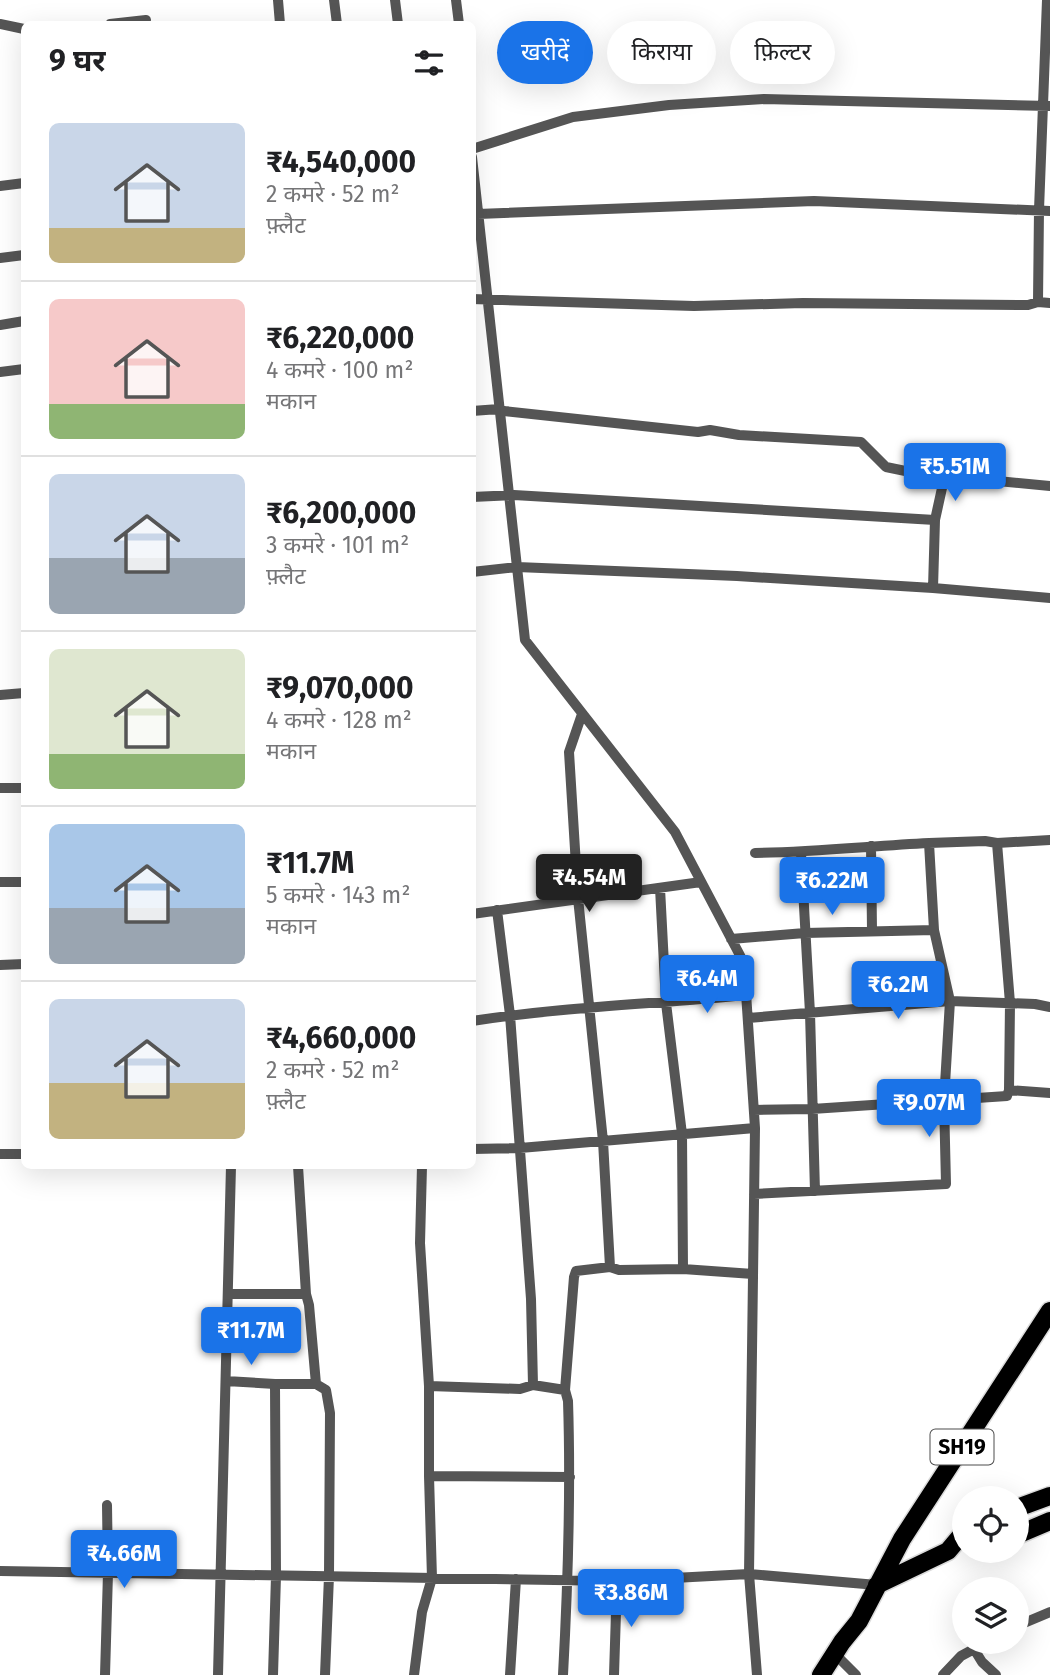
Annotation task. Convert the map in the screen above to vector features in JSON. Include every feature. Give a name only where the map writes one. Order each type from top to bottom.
[{"type":"main road","name":"SH19","points":[[821,1675],[859,1621],[902,1539],[1050,1311]]},
{"type":"main road","points":[[1029,1504],[1050,1496]]},
{"type":"main road","points":[[1029,1530],[1050,1521]]},
{"type":"main road","points":[[877,1585],[952,1552]]},
{"type":"street","points":[[278,0],[279,21]]},
{"type":"street","points":[[334,0],[337,21]]},
{"type":"street","points":[[395,0],[398,21]]},
{"type":"street","points":[[456,0],[458,21]]},
{"type":"street","points":[[1038,302],[1044,211],[1047,0]]},
{"type":"street","points":[[137,21],[146,20]]},
{"type":"street","points":[[0,24],[21,28]]},
{"type":"street","points":[[476,148],[573,117],[669,105],[764,99],[1047,106]]},
{"type":"street","points":[[0,186],[21,183]]},
{"type":"street","points":[[476,215],[814,201],[1044,211]]},
{"type":"street","points":[[476,222],[525,640],[675,832],[744,963],[755,1128],[749,1574],[757,1675]]},
{"type":"street","points":[[0,258],[21,255]]},
{"type":"street","points":[[476,299],[694,306],[1050,303]]},
{"type":"street","points":[[0,325],[21,322]]},
{"type":"street","points":[[0,372],[21,369]]},
{"type":"street","points":[[476,411],[499,409],[698,432],[710,430],[739,435],[861,442],[886,467],[944,479],[957,477],[1050,486]]},
{"type":"street","points":[[933,588],[935,520],[944,479]]},
{"type":"street","points":[[476,497],[509,494],[935,520]]},
{"type":"street","points":[[476,572],[517,567],[737,576],[1050,598]]},
{"type":"street","points":[[0,695],[21,693]]},
{"type":"street","points":[[582,714],[569,752],[579,899],[603,1141],[610,1267]]},
{"type":"street","points":[[0,788],[21,788]]},
{"type":"street","points":[[755,853],[1050,840]]},
{"type":"street","points":[[754,1194],[946,1184],[944,1101],[950,1001],[934,930],[929,844]]},
{"type":"street","points":[[754,1110],[813,1109],[1007,1096],[1010,1003],[997,844]]},
{"type":"street","points":[[872,846],[872,931]]},
{"type":"street","points":[[801,853],[810,1013],[815,1191]]},
{"type":"street","points":[[0,882],[21,882]]},
{"type":"street","points":[[476,913],[701,882]]},
{"type":"street","points":[[660,888],[666,1003],[682,1134],[683,1269]]},
{"type":"street","points":[[497,910],[510,1015],[531,1299],[533,1385]]},
{"type":"street","points":[[731,939],[805,933],[934,930]]},
{"type":"street","points":[[0,965],[21,964]]},
{"type":"street","points":[[476,1020],[590,1007],[746,995]]},
{"type":"street","points":[[748,1018],[950,1001],[1050,1007]]},
{"type":"street","points":[[1009,1090],[1050,1093]]},
{"type":"street","points":[[476,1149],[520,1148],[755,1128]]},
{"type":"street","points":[[0,1154],[21,1154]]},
{"type":"street","points":[[218,1675],[231,1169]]},
{"type":"street","points":[[298,1169],[306,1294],[316,1384]]},
{"type":"street","points":[[414,1675],[422,1612],[432,1578],[429,1385],[420,1243],[422,1169]]},
{"type":"street","points":[[563,1675],[570,1477],[568,1401],[565,1390],[576,1271],[610,1267],[619,1270],[683,1269],[753,1274]]},
{"type":"street","points":[[229,1294],[306,1294]]},
{"type":"street","points":[[226,1381],[316,1384],[326,1390],[330,1413],[329,1576],[325,1675]]},
{"type":"street","points":[[273,1675],[276,1576],[275,1384]]},
{"type":"street","points":[[429,1385],[520,1389],[533,1385],[565,1390]]},
{"type":"street","points":[[429,1476],[570,1477]]},
{"type":"street","points":[[105,1675],[107,1505]]},
{"type":"street","points":[[0,1571],[617,1581],[749,1574],[877,1585]]},
{"type":"street","points":[[510,1675],[516,1579]]},
{"type":"street","points":[[614,1675],[617,1581]]},
{"type":"street","points":[[1029,1621],[1050,1612]]},
{"type":"street","points":[[834,1653],[856,1675]]},
{"type":"street","points":[[943,1675],[964,1654]]},
{"type":"street","points":[[980,1654],[982,1662],[996,1675]]}]
